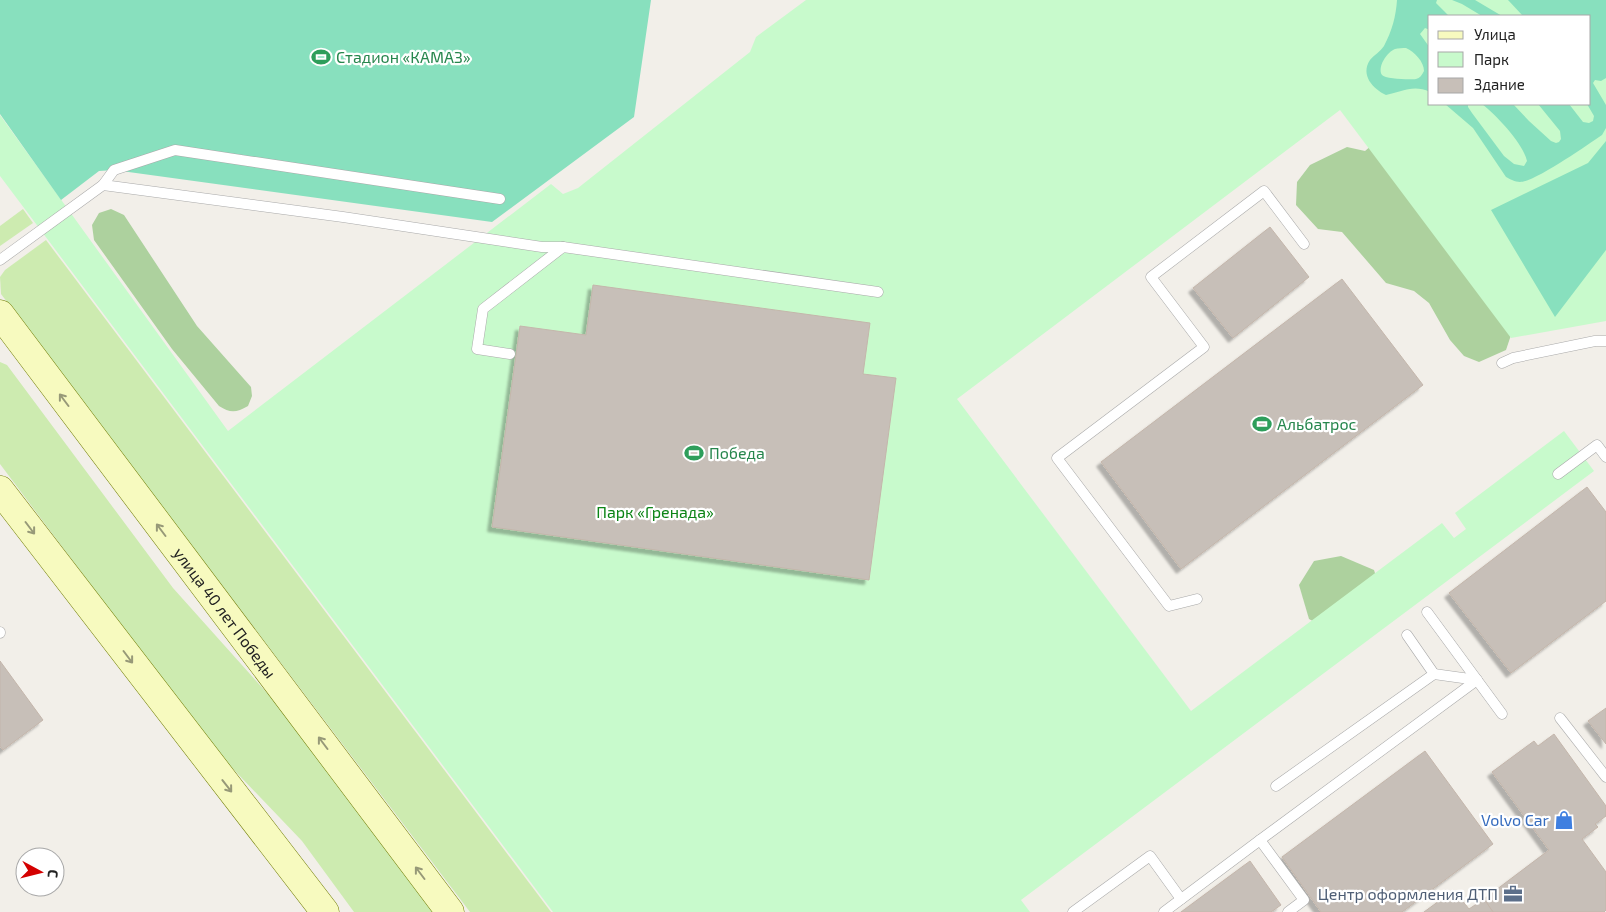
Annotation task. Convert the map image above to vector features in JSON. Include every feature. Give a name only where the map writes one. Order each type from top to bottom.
[{"type":"street","name":"улица 40 лет Победы","points":[[0,314],[450,912]]},
{"type":"street","points":[[0,345],[30,356]]},
{"type":"street","points":[[0,490],[325,912]]},
{"type":"lane","points":[[0,260],[103,185],[114,170],[175,150],[500,199]]},
{"type":"lane","points":[[103,185],[344,216],[542,247],[563,247],[878,292]]},
{"type":"lane","points":[[1196,599],[1169,606],[1057,458],[1204,347],[1151,277],[1264,191],[1304,244]]},
{"type":"lane","points":[[510,354],[477,349],[482,308],[563,247]]},
{"type":"lane","points":[[1502,363],[1522,356],[1595,341],[1606,341]]},
{"type":"lane","points":[[1558,474],[1597,445],[1606,457]]},
{"type":"lane","points":[[1426,612],[1502,714]]},
{"type":"lane","points":[[1407,635],[1434,674]]},
{"type":"lane","points":[[1276,786],[1434,674],[1477,680]]},
{"type":"lane","points":[[1164,912],[1477,680]]},
{"type":"lane","points":[[1560,718],[1606,777]]},
{"type":"lane","points":[[1260,840],[1304,900],[1288,912]]},
{"type":"lane","points":[[1073,912],[1150,856],[1181,899]]},
{"type":"green space","name":"Стадион «КАМАЗ»","points":[[0,0],[651,0],[634,117],[492,222],[114,170],[99,171],[61,200],[0,114]]},
{"type":"green space","name":"Парк «Гренада»","points":[[806,0],[1606,0],[1606,321],[1511,338],[1340,110],[957,399],[1191,711],[1442,523],[1454,538],[1466,529],[1455,513],[1564,431],[1594,471],[1021,900],[1030,912],[553,912],[0,176],[0,115],[228,431],[551,184],[563,194],[578,188],[750,52],[756,37]]},
{"type":"green space","points":[[1397,0],[1437,0],[1436,3],[1448,15],[1428,15],[1428,29],[1425,28],[1420,34],[1428,45],[1428,91],[1408,89],[1386,95],[1369,81],[1366,71],[1367,66],[1370,60],[1384,46],[1393,23]],"holes":[[[1406,48],[1416,55],[1424,71],[1420,77],[1416,79],[1403,79],[1382,75],[1382,64],[1389,53],[1395,49]]]},
{"type":"green space","points":[[1452,0],[1475,0],[1500,15],[1480,15]]},
{"type":"green space","points":[[1508,0],[1606,0],[1606,78],[1601,81],[1595,80],[1593,83],[1606,105],[1606,128],[1602,135],[1561,162],[1537,176],[1520,182],[1506,177],[1473,128],[1446,105],[1468,105],[1504,156],[1514,164],[1524,166],[1527,161],[1525,154],[1515,138],[1495,115],[1483,105],[1514,105],[1551,141],[1556,143],[1561,139],[1560,131],[1539,105],[1570,105],[1583,122],[1589,123],[1593,121],[1594,116],[1588,105],[1591,105],[1591,15],[1522,15]]},
{"type":"green space","points":[[1606,141],[1606,250],[1555,317],[1491,210],[1588,163]]},
{"type":"green space","points":[[1372,145],[1513,329],[1506,350],[1479,362],[1464,356],[1450,340],[1429,303],[1414,291],[1386,283],[1342,232],[1318,229],[1296,205],[1297,182],[1310,165],[1347,147],[1365,151]]},
{"type":"green space","points":[[23,209],[33,223],[0,246],[0,226]]},
{"type":"green space","points":[[111,209],[124,215],[197,326],[251,387],[252,396],[248,406],[233,411],[219,406],[172,349],[94,240],[92,225],[99,213]]},
{"type":"green space","points":[[46,240],[551,912],[470,912],[1,294],[0,277],[5,270]]},
{"type":"green space","points":[[0,362],[7,365],[173,588],[275,702],[433,912],[354,912],[302,841],[215,750],[0,464]]},
{"type":"green space","points":[[1341,556],[1374,570],[1382,595],[1344,638],[1309,619],[1299,585],[1314,561]]},
{"type":"building","points":[[1270,227],[1309,277],[1233,338],[1193,288]]},
{"type":"building","name":"Альбатрос","points":[[1342,279],[1423,385],[1181,569],[1101,462]]},
{"type":"building","name":"Победа","points":[[593,285],[870,323],[863,374],[896,378],[869,580],[492,527],[520,326],[586,335]]},
{"type":"building","points":[[1587,487],[1606,512],[1606,601],[1511,673],[1449,593]]},
{"type":"building","points":[[0,661],[43,720],[3,750],[0,746]]},
{"type":"building","points":[[1606,708],[1606,744],[1588,721]]},
{"type":"building","name":"Volvo Car","points":[[1554,734],[1606,806],[1606,816],[1595,824],[1598,827],[1582,839],[1606,872],[1606,910],[1604,912],[1493,912],[1484,899],[1549,850],[1492,772],[1534,741],[1538,746]]},
{"type":"building","points":[[1425,751],[1493,844],[1402,912],[1321,912],[1282,857]]},
{"type":"building","points":[[1250,861],[1281,905],[1271,912],[1181,912]]},
{"type":"building","points":[[1454,890],[1469,909],[1484,899],[1493,912],[1424,912]]},
{"type":"place","name":"Стадион «КАМАЗ»","points":[[321,57]]},
{"type":"place","name":"Альбатрос","points":[[1262,424]]},
{"type":"place","name":"Победа","points":[[694,453]]},
{"type":"place","name":"Volvo Car","points":[[1564,820]]},
{"type":"place","name":"Центр оформления ДТП","points":[[1513,894]]}]
